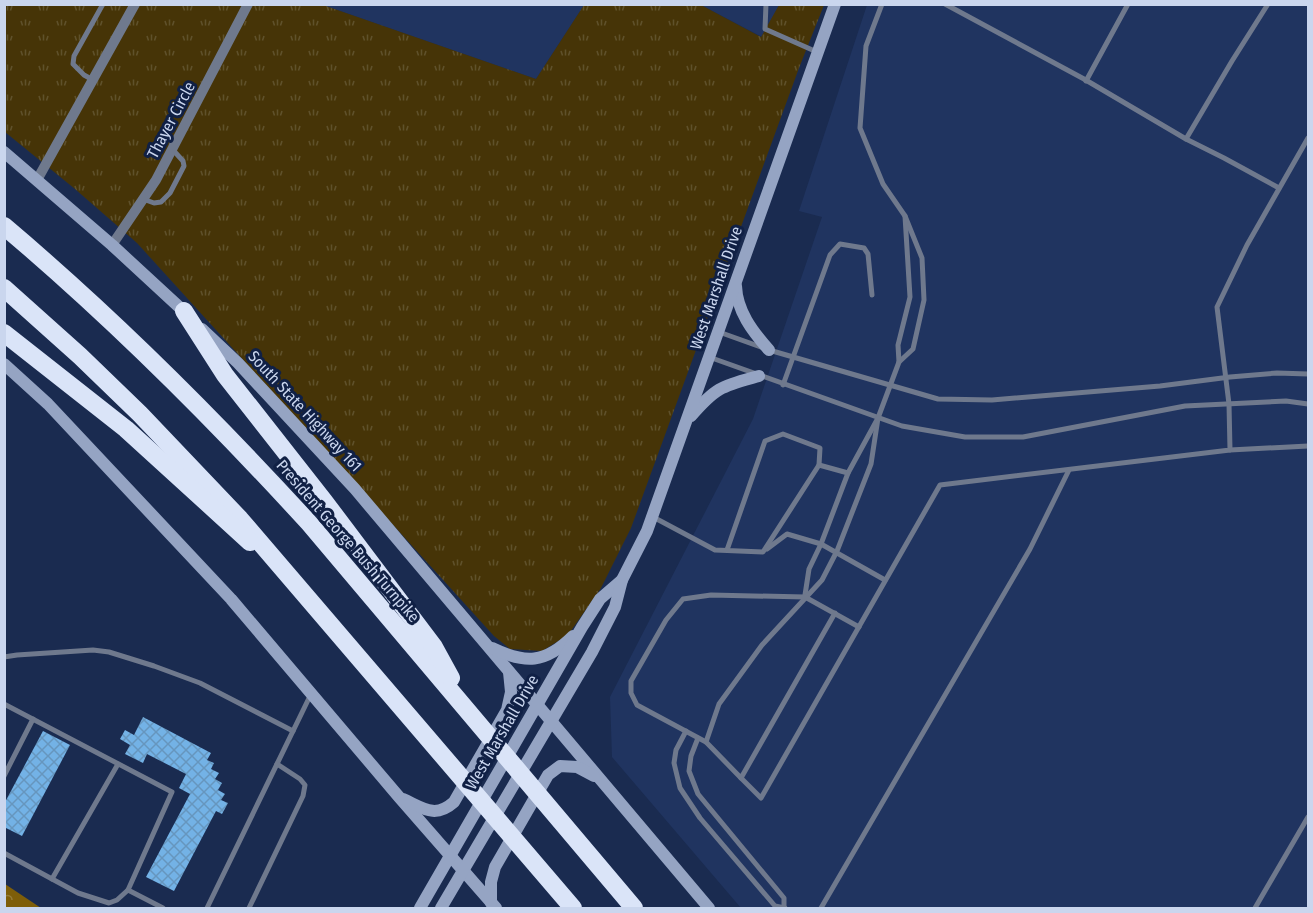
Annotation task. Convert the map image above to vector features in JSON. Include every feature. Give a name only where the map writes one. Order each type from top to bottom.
[{"type":"highway","name":"President George Bush Turnpike","points":[[4,226],[148,355],[309,523],[634,909]]},
{"type":"highway","points":[[4,288],[140,414],[240,519],[573,909]]},
{"type":"highway","points":[[184,311],[225,375],[318,492],[434,647],[476,720]]},
{"type":"highway","points":[[4,333],[126,429],[231,527],[288,573]]},
{"type":"main road","name":"West Marshall Drive","points":[[441,909],[592,651],[615,607],[622,580],[652,516],[835,4]]},
{"type":"main road","name":"South State Highway 161","points":[[4,152],[112,245],[246,372],[355,489],[600,779]]},
{"type":"main road","points":[[735,282],[736,296],[744,316],[753,332],[769,350]]},
{"type":"main road","points":[[4,364],[48,404],[231,599],[494,906]]},
{"type":"main road","points":[[685,424],[709,395],[730,383],[759,376]]},
{"type":"main road","name":"West Marshall Drive","points":[[420,909],[582,627],[600,599],[622,580]]},
{"type":"main road","points":[[485,645],[521,660],[534,659],[550,654],[564,645],[582,627]]},
{"type":"main road","points":[[399,797],[432,812],[447,808],[454,802],[507,710],[512,692],[510,672]]},
{"type":"main road","points":[[494,906],[491,882],[495,867],[548,775],[560,766],[577,767],[600,779],[709,909]]},
{"type":"street","points":[[37,180],[135,4]]},
{"type":"street","name":"Thayer Circle","points":[[112,245],[173,150],[248,4]]},
{"type":"lane","points":[[93,80],[73,64],[74,56],[103,4]]},
{"type":"lane","points":[[766,4],[765,28],[818,53]]},
{"type":"lane","points":[[882,4],[867,46],[860,128],[883,184],[905,216],[922,258],[924,300],[913,349],[899,362]]},
{"type":"lane","points":[[945,4],[1086,81],[1186,140],[1280,188]]},
{"type":"lane","points":[[1086,81],[1128,4]]},
{"type":"lane","points":[[1186,140],[1268,4]]},
{"type":"lane","points":[[1230,450],[1227,377],[1219,336],[1217,308],[1247,245],[1308,138]]},
{"type":"lane","points":[[143,199],[161,202],[170,193],[184,166],[183,161],[173,150]]},
{"type":"lane","points":[[805,597],[809,569],[848,473],[878,418],[899,362],[898,345],[910,297],[905,216]]},
{"type":"lane","points":[[783,385],[830,255],[840,244],[864,248],[868,254],[872,295]]},
{"type":"lane","points":[[719,332],[769,350],[938,399],[992,400],[1160,386],[1227,377],[1277,373],[1308,374]]},
{"type":"lane","points":[[709,357],[902,426],[965,437],[1023,437],[1185,406],[1286,401],[1308,404]]},
{"type":"lane","points":[[706,742],[719,704],[762,645],[822,580],[837,551],[871,464],[878,418]]},
{"type":"lane","points":[[727,550],[765,441],[783,434],[820,448],[819,465],[763,552]]},
{"type":"lane","points":[[859,627],[805,597],[711,595],[683,598],[666,620],[631,681],[631,693],[637,705],[706,742],[761,798],[859,627],[885,580],[940,485],[1230,450],[1308,446]]},
{"type":"lane","points":[[819,465],[848,473]]},
{"type":"lane","points":[[821,909],[1030,549],[1069,470]]},
{"type":"lane","points":[[652,516],[715,550],[763,552],[787,534],[837,551],[885,580]]},
{"type":"lane","points":[[741,778],[835,613]]},
{"type":"lane","points":[[4,657],[93,650],[109,652],[200,683],[293,731]]},
{"type":"lane","points":[[207,909],[312,692]]},
{"type":"lane","points":[[4,704],[172,792],[128,890],[117,900],[109,903],[78,893],[4,853]]},
{"type":"lane","points":[[4,776],[33,719]]},
{"type":"lane","points":[[686,731],[676,750],[674,763],[680,788],[700,818],[775,906],[785,908],[784,898],[698,794],[689,771],[691,756],[698,738]]},
{"type":"lane","points":[[52,879],[118,764]]},
{"type":"lane","points":[[249,909],[303,796],[305,785],[300,779],[277,764]]},
{"type":"lane","points":[[1255,909],[1308,817]]},
{"type":"lane","points":[[128,890],[163,909]]},
{"type":"shaded area","points":[[323,5],[584,5],[536,79]]},
{"type":"shaded area","points":[[701,5],[779,5],[762,37]]},
{"type":"shaded area","points":[[867,5],[1308,5],[1308,908],[741,908],[612,757],[610,697],[753,419],[822,217],[799,211]]},
{"type":"green space","points":[[4,5],[323,5],[536,79],[584,5],[701,5],[761,37],[779,5],[824,5],[631,528],[601,588],[568,635],[542,651],[510,649],[494,636],[137,243],[5,132]]},
{"type":"green space","points":[[5,884],[41,908],[5,908]]},
{"type":"building","points":[[143,717],[211,753],[207,760],[214,763],[211,769],[219,773],[215,779],[222,783],[218,790],[225,794],[221,800],[228,803],[222,814],[216,811],[174,891],[146,877],[190,794],[179,788],[186,774],[147,754],[143,763],[125,754],[130,745],[120,739],[125,730],[134,735]]},
{"type":"building","points":[[43,731],[70,745],[22,836],[4,827],[4,804]]}]
